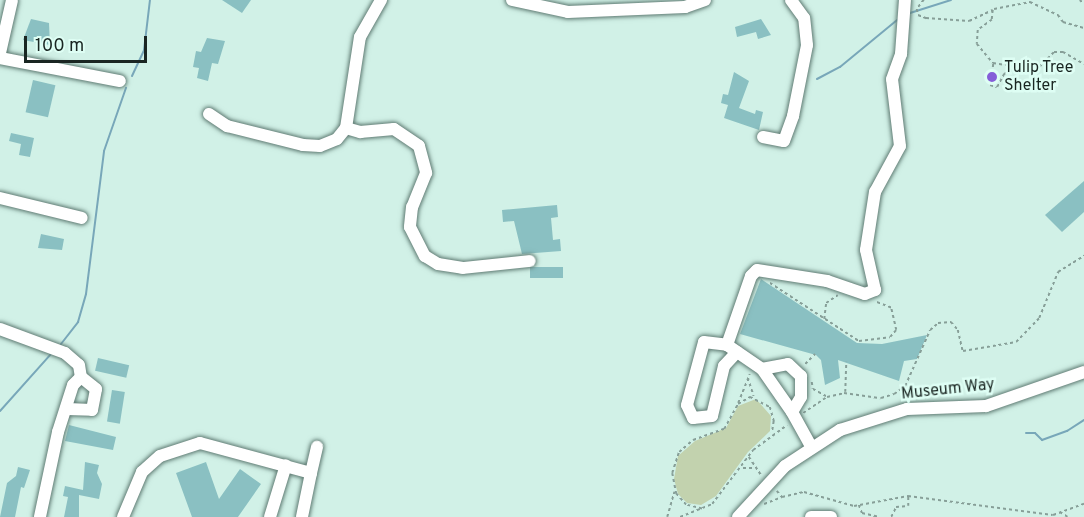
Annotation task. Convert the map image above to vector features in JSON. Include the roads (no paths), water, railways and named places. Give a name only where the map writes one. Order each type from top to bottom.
[{"type":"street","points":[[0,53],[12,0]]},
{"type":"street","points":[[209,114],[227,126],[303,145],[320,146],[337,140],[346,128],[360,37],[381,0]]},
{"type":"street","points":[[512,0],[568,12],[678,8],[705,0]]},
{"type":"street","points":[[763,137],[784,141],[793,116],[807,45],[804,18],[791,0]]},
{"type":"street","points":[[811,446],[794,415],[762,369],[732,349],[713,341],[700,347],[687,405],[693,418],[712,416],[724,366],[732,349],[751,276],[757,270],[827,281],[865,294],[875,290],[866,250],[872,233],[875,192],[900,146],[892,79],[901,54],[905,0]]},
{"type":"street","points":[[0,58],[120,81]]},
{"type":"street","points":[[346,128],[360,132],[394,129],[419,146],[426,173],[412,207],[410,227],[425,256],[438,264],[463,268],[530,261]]},
{"type":"street","points":[[0,198],[82,218]]},
{"type":"street","points":[[0,329],[65,353],[96,389],[92,410],[67,409]]},
{"type":"street","points":[[762,369],[788,364],[801,376],[801,398],[794,415]]},
{"type":"street","points":[[40,517],[58,432],[73,385],[80,371]]},
{"type":"street","name":"Museum Way","points":[[742,515],[768,484],[811,446],[840,430],[907,409],[986,406],[1084,372]]},
{"type":"street","points":[[123,517],[142,472],[160,456],[178,448],[200,443],[311,473]]},
{"type":"street","points":[[302,517],[317,447]]},
{"type":"street","points":[[270,517],[286,465]]},
{"type":"street","points":[[811,517],[831,517]]},
{"type":"waterway","points":[[132,76],[144,50],[150,0]]},
{"type":"waterway","points":[[910,13],[951,0]]},
{"type":"waterway","points":[[817,79],[840,67],[897,20]]},
{"type":"waterway","points":[[61,344],[78,322],[86,294],[104,151],[126,88]]},
{"type":"waterway","points":[[0,411],[51,354]]},
{"type":"waterway","points":[[1026,433],[1035,433],[1042,440],[1067,431],[1084,420]]},
{"type":"place","name":"Tulip Tree Shelter","points":[[992,77]]}]
